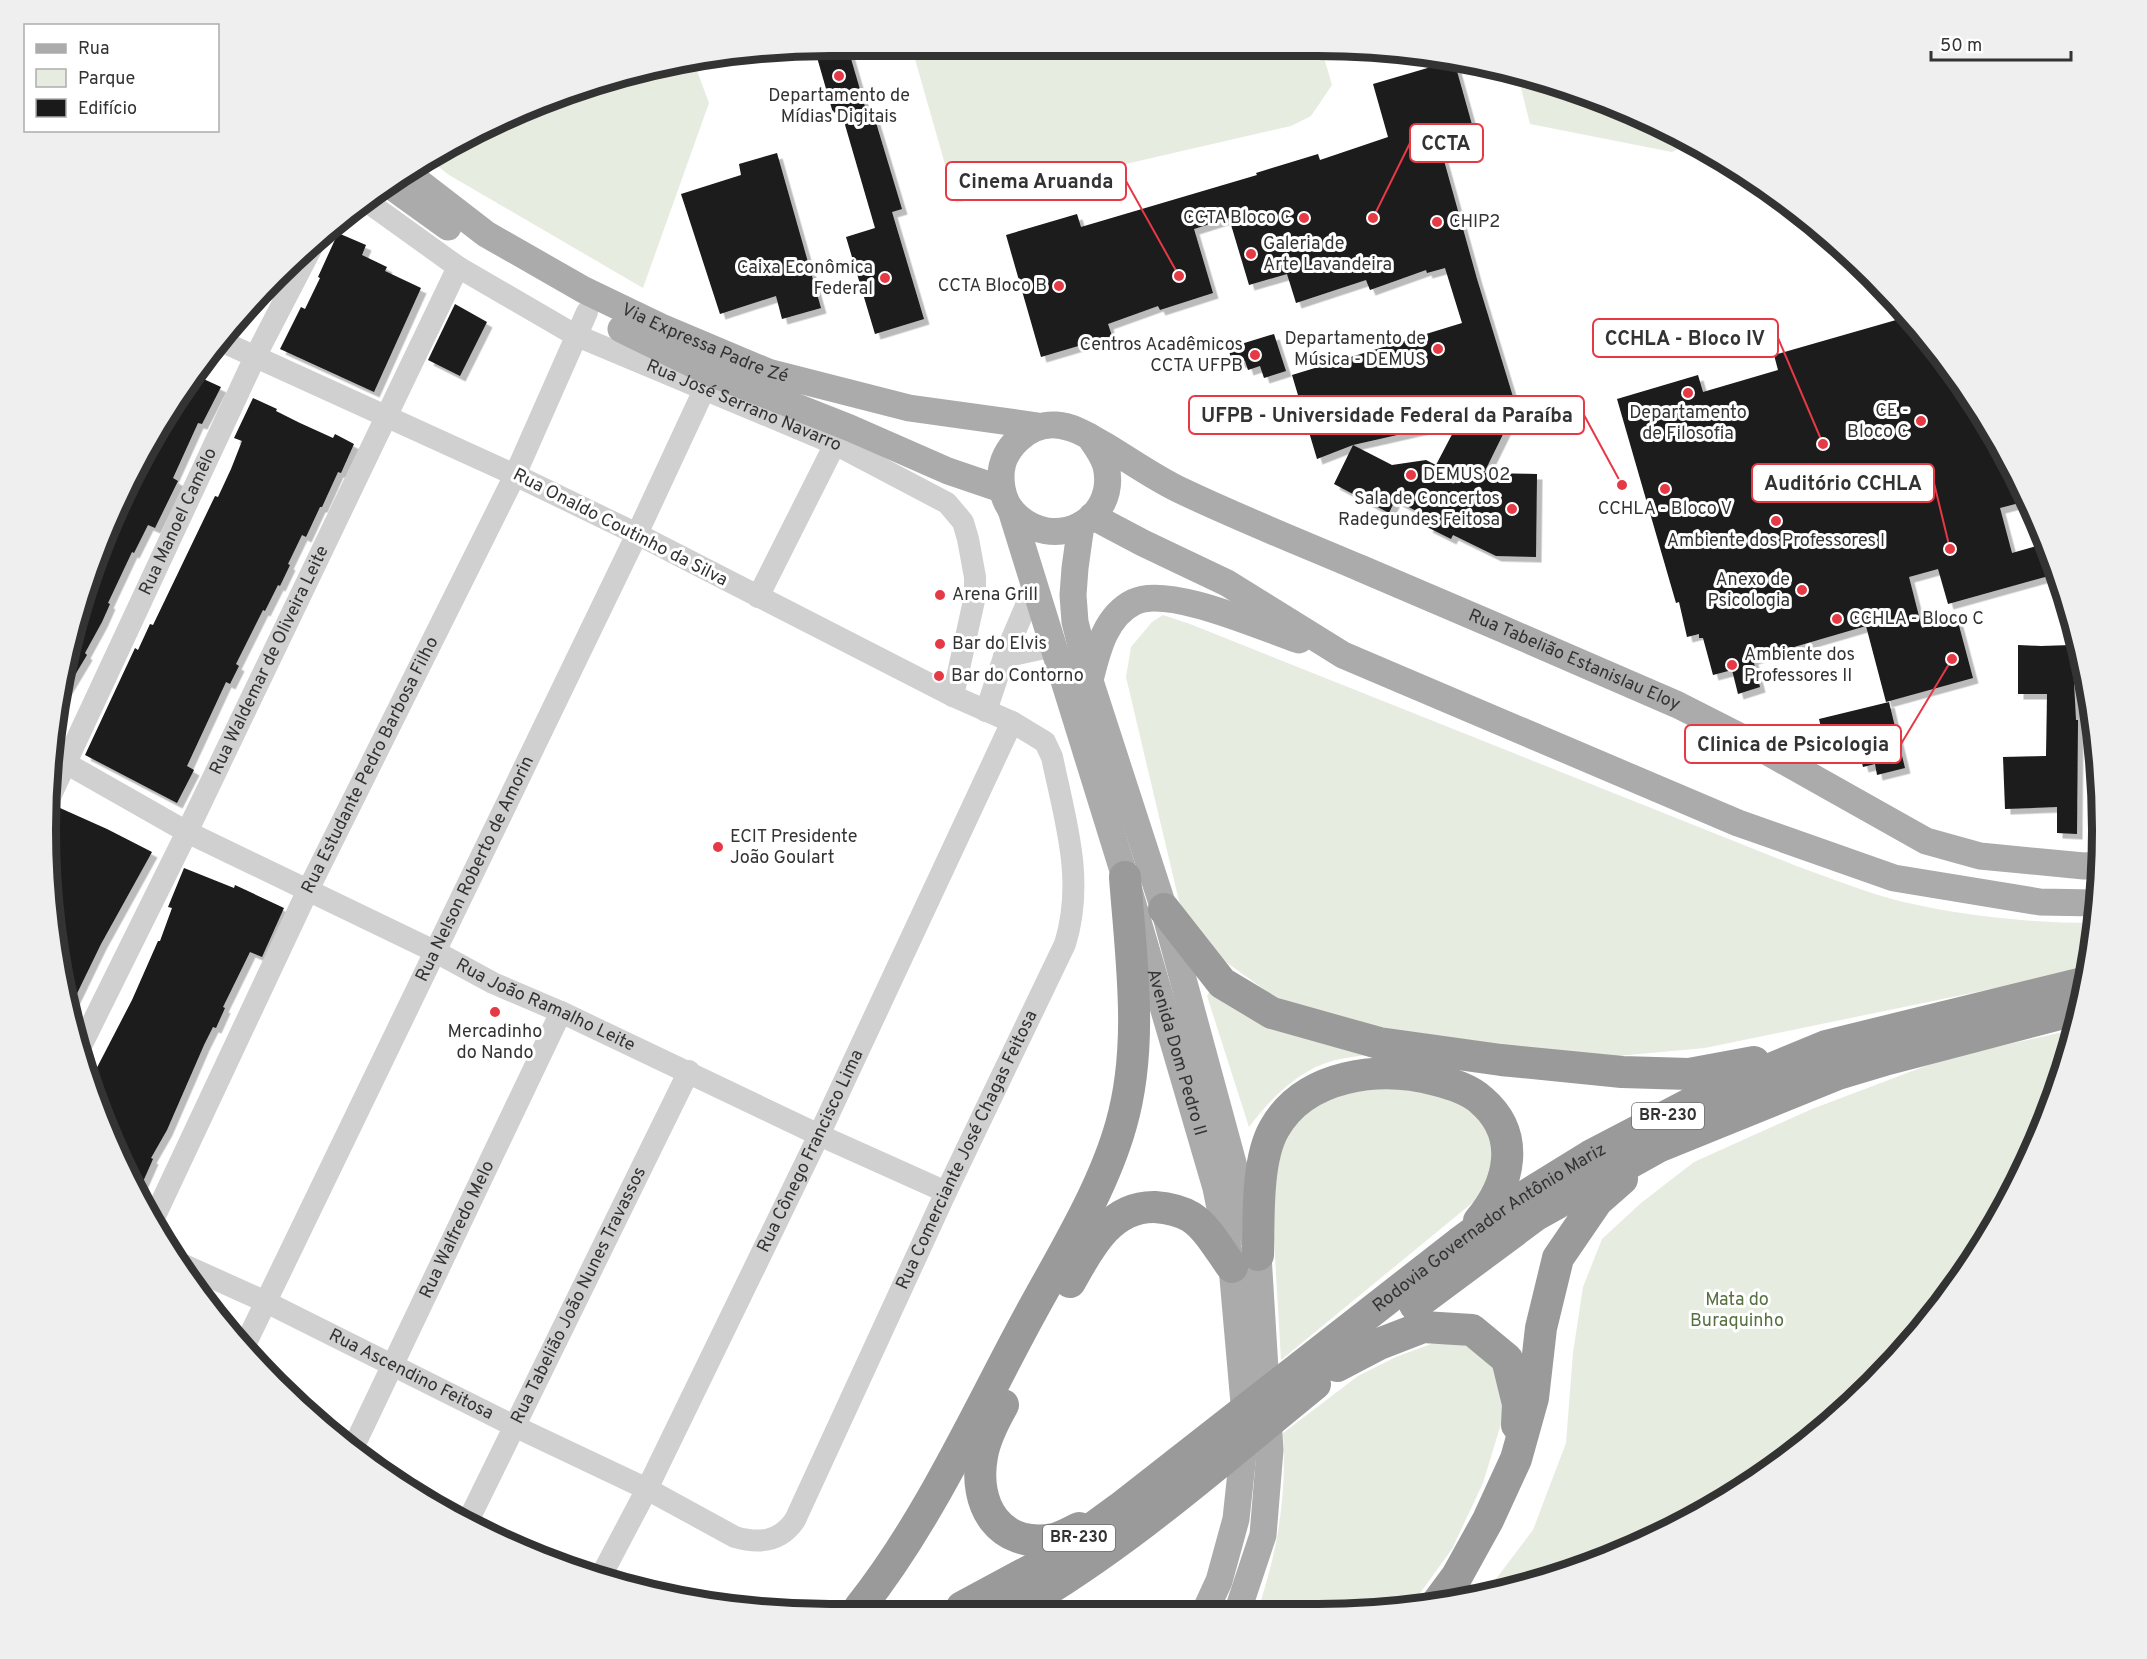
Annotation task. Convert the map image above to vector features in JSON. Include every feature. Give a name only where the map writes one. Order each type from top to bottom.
[{"type":"highway","points":[[862,1604],[881,1581],[934,1493],[1100,1182],[1118,1134],[1132,1066],[1135,1017],[1125,877]]},
{"type":"highway","points":[[1164,909],[1222,983],[1272,1013],[1379,1043],[1501,1060],[1600,1070],[1689,1074],[1747,1064],[1826,1046]]},
{"type":"highway","name":"Rodovia Governador Antônio Mariz","points":[[1323,1369],[1459,1243],[1511,1205],[1590,1156],[1707,1095],[1826,1046],[2076,985]]},
{"type":"highway","name":"Rodovia Governador Antônio Mariz","points":[[1024,1604],[1063,1582],[1132,1517],[1194,1467],[1323,1369],[1536,1215],[1658,1147],[1838,1074],[2069,1012]]},
{"type":"highway","points":[[1132,1517],[1056,1539],[1033,1541],[1006,1533],[987,1510],[980,1485],[982,1455],[992,1424],[1088,1251],[1113,1221],[1143,1207],[1180,1212],[1199,1224],[1245,1261],[1266,1151],[1272,1131],[1285,1112],[1298,1100],[1320,1087],[1350,1076],[1385,1073],[1421,1076],[1464,1089],[1480,1099],[1493,1112],[1503,1131],[1508,1149],[1507,1172],[1497,1196],[1484,1215],[1459,1243]]},
{"type":"highway","points":[[1445,1593],[1478,1539],[1516,1459],[1533,1398],[1541,1328],[1558,1258],[1597,1201],[1658,1147]]},
{"type":"highway","points":[[1323,1369],[1423,1327],[1472,1330],[1507,1359],[1518,1404],[1516,1459]]},
{"type":"highway","points":[[1056,1604],[1083,1582],[1132,1517]]},
{"type":"highway","name":"Rodovia Governador Antônio Mariz","points":[[968,1604],[1132,1517]]},
{"type":"main road","name":"Via Expressa Padre Zé","points":[[412,178],[486,234],[584,290],[662,327],[768,372],[909,408],[1038,426]]},
{"type":"main road","name":"Via Expressa Padre Zé","points":[[395,189],[581,323],[850,429],[948,471],[1006,499]]},
{"type":"main road","points":[[1056,424],[1073,428],[1089,436],[1100,451],[1106,467],[1108,484],[1103,501],[1086,521],[1062,532],[1043,532],[1025,524],[1006,499],[1001,470],[1008,451],[1021,436],[1038,426],[1056,424]]},
{"type":"main road","name":"Rua Tabelião Estanislau Eloy","points":[[1089,436],[1180,490],[1678,705],[1741,737],[1926,841],[1980,856],[2091,866]]},
{"type":"main road","name":"Avenida Dom Pedro II","points":[[1006,499],[1125,877],[1216,1188],[1245,1261],[1246,1426],[1236,1520],[1219,1581],[1208,1604]]},
{"type":"main road","points":[[1086,521],[1143,543],[1227,583],[1343,655]]},
{"type":"main road","name":"Avenida Dom Pedro II","points":[[1086,521],[1073,595],[1075,622],[1090,681],[1164,909],[1245,1261],[1270,1450],[1263,1535],[1240,1604]]},
{"type":"main road","points":[[1090,681],[1103,636],[1116,618],[1132,603],[1144,598],[1172,599],[1193,603],[1343,655],[1738,823],[1894,878],[2040,902],[2088,903]]},
{"type":"street","name":"Rua José Serrano Navarro","points":[[372,205],[458,267],[581,323],[704,390],[835,444],[938,496],[955,511],[963,522],[972,557],[975,596],[953,696]]},
{"type":"street","name":"Rua Manoel Camêlo","points":[[61,760],[255,357],[305,261]]},
{"type":"street","name":"Rua Waldemar de Oliveira Leite","points":[[85,1039],[187,832],[458,267]]},
{"type":"street","name":"Rua Estudante Pedro Barbosa Filho","points":[[157,1212],[308,890],[515,475],[581,323]]},
{"type":"street","name":"Rua Onaldo Coutinho da Silva","points":[[227,344],[515,475],[637,534],[953,696],[1012,722]]},
{"type":"street","name":"Rua Nelson Roberto de Amorin","points":[[248,1340],[637,534],[704,390]]},
{"type":"street","points":[[758,597],[835,444]]},
{"type":"street","points":[[986,711],[1004,657],[1034,587]]},
{"type":"street","points":[[1004,657],[1054,646]]},
{"type":"street","name":"Rua Cônego Francisco Lima","points":[[605,1569],[647,1489],[819,1135],[1012,722]]},
{"type":"street","name":"Rua Comerciante José Chagas Feitosa","points":[[735,1537],[761,1542],[772,1539],[788,1530],[795,1520],[946,1192],[1065,944],[1073,920],[1075,868],[1052,757],[1049,747],[1040,738],[1012,722]]},
{"type":"street","name":"Rua João Ramalho Leite","points":[[61,760],[187,832],[436,952],[493,983],[689,1071],[819,1135],[946,1192]]},
{"type":"street","name":"Rua Walfredo Melo","points":[[356,1442],[561,1012]]},
{"type":"street","name":"Rua Tabelião João Nunes Travassos","points":[[471,1515],[689,1071]]},
{"type":"street","name":"Rua Ascendino Feitosa","points":[[192,1269],[266,1302],[514,1426],[647,1489],[735,1537]]},
{"type":"green space","points":[[914,56],[1324,56],[1332,85],[1311,116],[1291,126],[956,203]]},
{"type":"green space","points":[[696,67],[709,103],[643,288],[449,175],[434,164],[487,135],[533,114],[629,82]]},
{"type":"green space","points":[[1520,83],[1614,114],[1682,147],[1672,152],[1530,124]]},
{"type":"green space","points":[[1163,615],[1190,624],[1794,865],[1868,892],[1903,902],[1984,916],[2086,923],[2078,971],[1705,1048],[1617,1056],[1555,1052],[1340,1024],[1272,995],[1202,945],[1179,901],[1126,677],[1131,647],[1152,622]]},
{"type":"green space","points":[[1211,989],[1230,1006],[1262,1023],[1392,1053],[1347,1058],[1313,1068],[1278,1094],[1249,1127],[1207,996]]},
{"type":"green space","name":"Mata do Buraquinho","points":[[2064,1032],[2033,1126],[2012,1172],[1961,1260],[1932,1301],[1899,1340],[1865,1377],[1789,1444],[1704,1500],[1614,1545],[1566,1562],[1493,1583],[1533,1530],[1566,1443],[1573,1353],[1583,1287],[1602,1239],[1641,1203],[1694,1162],[1812,1109],[1944,1059]]},
{"type":"green space","points":[[1372,1083],[1465,1094],[1489,1121],[1499,1160],[1477,1199],[1281,1360],[1272,1205],[1279,1146],[1302,1115],[1332,1096]]},
{"type":"green space","points":[[1431,1344],[1463,1344],[1486,1355],[1502,1378],[1504,1414],[1483,1483],[1452,1549],[1417,1597],[1368,1602],[1260,1604],[1280,1521],[1284,1478],[1283,1433],[1358,1376],[1396,1357]]},
{"type":"building","points":[[817,56],[850,56],[868,117],[874,116],[902,209],[892,212],[924,319],[875,334],[846,237],[875,228],[841,111],[833,113]]},
{"type":"building","points":[[1438,65],[1456,68],[1478,146],[1443,157],[1514,400],[1491,410],[1510,420],[1484,473],[1537,474],[1536,557],[1496,556],[1453,535],[1451,539],[1427,527],[1432,519],[1395,500],[1389,513],[1334,484],[1353,445],[1317,459],[1292,375],[1462,323],[1445,268],[1427,273],[1426,270],[1370,290],[1366,280],[1296,303],[1287,274],[1249,285],[1229,218],[1194,229],[1213,293],[1160,310],[1158,306],[1108,324],[1112,336],[1041,357],[1006,235],[1077,214],[1081,227],[1257,175],[1256,173],[1318,154],[1320,160],[1388,137],[1373,84]],"holes":[[[1459,421],[1436,465],[1426,460],[1392,465],[1353,445]]]},
{"type":"building","points":[[777,153],[821,308],[782,319],[776,296],[720,314],[681,194],[741,175],[739,164]]},
{"type":"building","points":[[338,233],[366,245],[362,255],[387,267],[385,271],[421,288],[374,392],[280,349],[301,307],[305,309]]},
{"type":"building","points":[[455,304],[487,322],[460,376],[428,360]]},
{"type":"building","points":[[1899,319],[1932,358],[1961,399],[1988,443],[2019,503],[2000,508],[2012,553],[2038,546],[2048,576],[1948,604],[1938,569],[1909,577],[1922,628],[1957,618],[1973,678],[1886,702],[1866,626],[1753,659],[1760,687],[1738,694],[1732,670],[1713,675],[1703,638],[1699,638],[1699,634],[1687,637],[1679,602],[1676,603],[1617,399],[1698,375],[1703,392],[1778,370],[1774,355]]},
{"type":"building","name":"Centros Acadêmicos CCTA UFPB","points":[[1274,334],[1286,371],[1264,378],[1260,366],[1248,370],[1245,361],[1233,364],[1228,348]]},
{"type":"building","points":[[201,378],[221,387],[202,424],[198,423],[173,478],[178,481],[155,528],[148,525],[134,553],[132,552],[108,603],[110,604],[102,622],[85,653],[87,655],[69,685],[82,629],[114,533],[159,442]]},
{"type":"building","points":[[253,398],[300,423],[333,438],[335,434],[354,444],[306,537],[302,535],[280,586],[278,585],[265,611],[263,610],[236,664],[239,666],[230,684],[226,682],[187,766],[194,770],[177,803],[85,755],[135,648],[138,650],[150,624],[153,625],[215,496],[218,497],[242,441],[234,438]]},
{"type":"building","points":[[2018,645],[2069,645],[2073,662],[2076,720],[2078,720],[2077,834],[2057,833],[2057,807],[2005,809],[2003,757],[2046,756],[2047,694],[2018,694]]},
{"type":"building","points":[[1889,702],[1905,768],[1877,775],[1875,764],[1863,767],[1860,755],[1848,758],[1846,750],[1836,753],[1834,742],[1825,744],[1819,719]]},
{"type":"building","points":[[60,808],[152,852],[101,944],[74,999],[62,931],[57,880],[56,817]]},
{"type":"building","points":[[184,868],[234,888],[235,885],[284,908],[262,957],[250,952],[223,1007],[225,1008],[216,1028],[213,1027],[204,1045],[167,1130],[151,1158],[153,1159],[142,1184],[114,1126],[95,1071],[160,941],[172,908],[168,907]]},
{"type":"place","name":"Departamento de Mídias Digitais","points":[[839,76]]},
{"type":"place","name":"CCTA Bloco C","points":[[1304,218]]},
{"type":"place","name":"CCTA","points":[[1373,218]]},
{"type":"place","name":"CHIP2","points":[[1437,222]]},
{"type":"place","name":"Galeria de Arte Lavandeira","points":[[1251,254]]},
{"type":"place","name":"Cinema Aruanda","points":[[1179,276]]},
{"type":"place","name":"Caixa Econômica Federal","points":[[885,278]]},
{"type":"place","name":"CCTA Bloco B","points":[[1059,286]]},
{"type":"place","name":"Departamento de Música - DEMUS","points":[[1438,349]]},
{"type":"place","name":"Centros Acadêmicos CCTA UFPB","points":[[1255,355]]},
{"type":"place","name":"Departamento de Filosofia","points":[[1688,393]]},
{"type":"place","name":"CE - Bloco C","points":[[1921,421]]},
{"type":"place","name":"CCHLA - Bloco IV","points":[[1823,444]]},
{"type":"place","name":"DEMUS 02","points":[[1411,475]]},
{"type":"place","name":"UFPB - Universidade Federal da Paraíba","points":[[1622,485]]},
{"type":"place","name":"CCHLA - Bloco V","points":[[1665,489]]},
{"type":"place","name":"Sala de Concertos Radegundes Feitosa","points":[[1512,509]]},
{"type":"place","name":"Ambiente dos Professores I","points":[[1776,521]]},
{"type":"place","name":"Auditório CCHLA","points":[[1950,549]]},
{"type":"place","name":"Anexo de Psicologia","points":[[1802,590]]},
{"type":"place","name":"Arena Grill","points":[[940,595]]},
{"type":"place","name":"CCHLA - Bloco C","points":[[1837,619]]},
{"type":"place","name":"Bar do Elvis","points":[[940,644]]},
{"type":"place","name":"Clinica de Psicologia","points":[[1952,659]]},
{"type":"place","name":"Ambiente dos Professores II","points":[[1732,665]]},
{"type":"place","name":"Bar do Contorno","points":[[939,676]]},
{"type":"place","name":"ECIT Presidente João Goulart","points":[[718,847]]},
{"type":"place","name":"Mercadinho do Nando","points":[[495,1012]]}]
